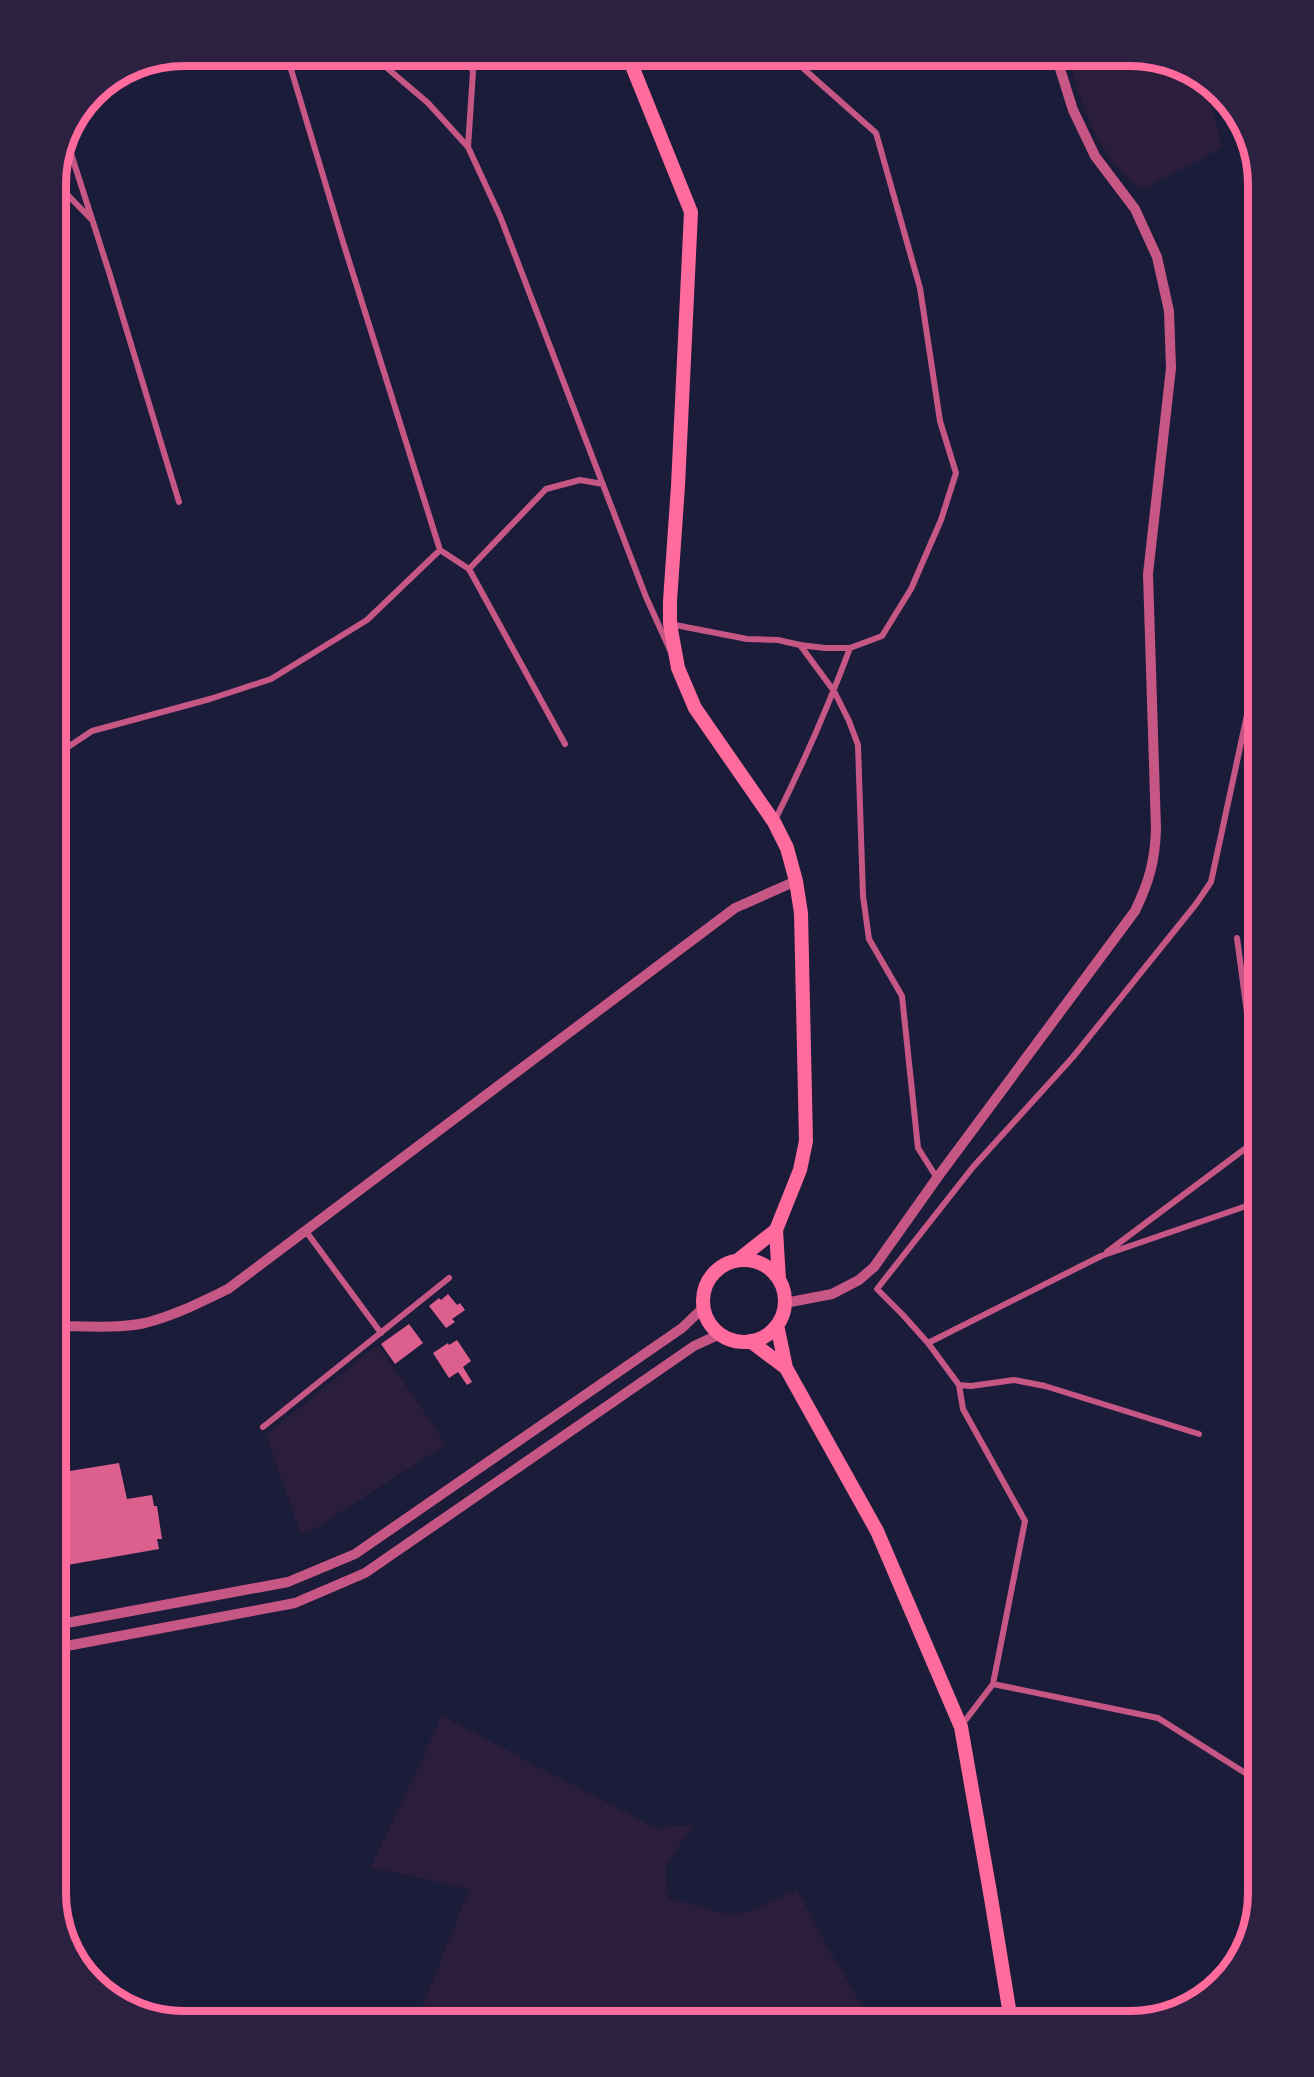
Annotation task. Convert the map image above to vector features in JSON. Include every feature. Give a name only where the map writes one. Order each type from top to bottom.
[{"type":"main road","points":[[632,66],[691,212],[670,624],[678,668],[695,708],[774,822],[786,848],[796,881],[801,913],[806,1141],[800,1170],[776,1230],[779,1280]]},
{"type":"main road","points":[[738,1260],[776,1230]]},
{"type":"main road","points":[[738,1260],[750,1260],[772,1271],[784,1291],[785,1303],[783,1315],[770,1333],[750,1341],[740,1341],[720,1334],[712,1326],[704,1307],[704,1294],[712,1277],[726,1264],[738,1260]]},
{"type":"main road","points":[[777,1325],[786,1368],[877,1531],[961,1727],[1009,2011]]},
{"type":"main road","points":[[750,1341],[786,1368]]},
{"type":"street","points":[[289,66],[440,550],[469,569],[565,744]]},
{"type":"street","points":[[385,66],[428,103],[468,147],[500,216],[646,597],[678,668]]},
{"type":"street","points":[[468,147],[473,72],[471,66]]},
{"type":"street","points":[[670,624],[747,639],[849,648],[882,636],[911,589],[941,520],[956,473],[940,421],[920,288],[876,133],[802,66]]},
{"type":"street","points":[[785,1303],[832,1294],[859,1280],[874,1267],[937,1178],[1135,911],[1147,885],[1155,856],[1148,574],[1171,368],[1169,311],[1157,257],[1135,209],[1095,156],[1073,110],[1059,66]]},
{"type":"street","points":[[71,152],[179,502]]},
{"type":"street","points":[[66,194],[93,222]]},
{"type":"street","points":[[469,569],[546,489],[580,480],[603,484]]},
{"type":"street","points":[[66,748],[92,732],[272,679],[367,620],[440,550]]},
{"type":"street","points":[[800,645],[834,691],[858,745],[863,896],[869,939],[902,996],[918,1148],[937,1178]]},
{"type":"street","points":[[774,822],[805,761],[849,648]]},
{"type":"street","points":[[961,1727],[993,1684],[1025,1521],[963,1409],[959,1385],[928,1343],[877,1288],[973,1167],[1073,1057],[1196,904],[1211,882],[1248,710]]},
{"type":"street","points":[[66,1326],[120,1326],[144,1323],[174,1314],[228,1289],[735,908],[796,881]]},
{"type":"street","points":[[1237,938],[1248,1015]]},
{"type":"street","points":[[1101,1256],[1248,1146]]},
{"type":"street","points":[[928,1343],[1101,1256],[1248,1205]]},
{"type":"street","points":[[305,1229],[381,1333]]},
{"type":"street","points":[[263,1427],[449,1278]]},
{"type":"street","points":[[66,1623],[288,1582],[355,1554],[682,1328],[704,1307]]},
{"type":"street","points":[[66,1646],[295,1603],[365,1573],[694,1346],[720,1334]]},
{"type":"street","points":[[959,1385],[971,1386],[1014,1380],[1035,1384],[1199,1434]]},
{"type":"street","points":[[993,1684],[1158,1718],[1248,1775]]},
{"type":"shaded area","points":[[1070,66],[1138,66],[1168,72],[1182,78],[1210,97],[1222,148],[1140,190],[1114,163],[1098,139]]},
{"type":"shaded area","points":[[378,1345],[446,1444],[312,1531],[301,1534],[266,1435]]},
{"type":"shaded area","points":[[442,1716],[655,1828],[693,1825],[665,1868],[668,1898],[731,1915],[752,1910],[797,1890],[865,2011],[427,2011],[422,2008],[469,1889],[371,1867]]},
{"type":"building","points":[[448,1294],[457,1305],[460,1303],[465,1310],[452,1319],[455,1322],[446,1328],[429,1306]]},
{"type":"building","points":[[409,1324],[423,1343],[395,1364],[381,1344]]},
{"type":"building","points":[[457,1340],[471,1361],[463,1367],[472,1382],[467,1385],[458,1372],[449,1378],[433,1353]]},
{"type":"building","points":[[66,1452],[70,1471],[119,1463],[127,1499],[152,1495],[154,1506],[157,1506],[162,1539],[157,1539],[159,1549],[66,1565]]}]
